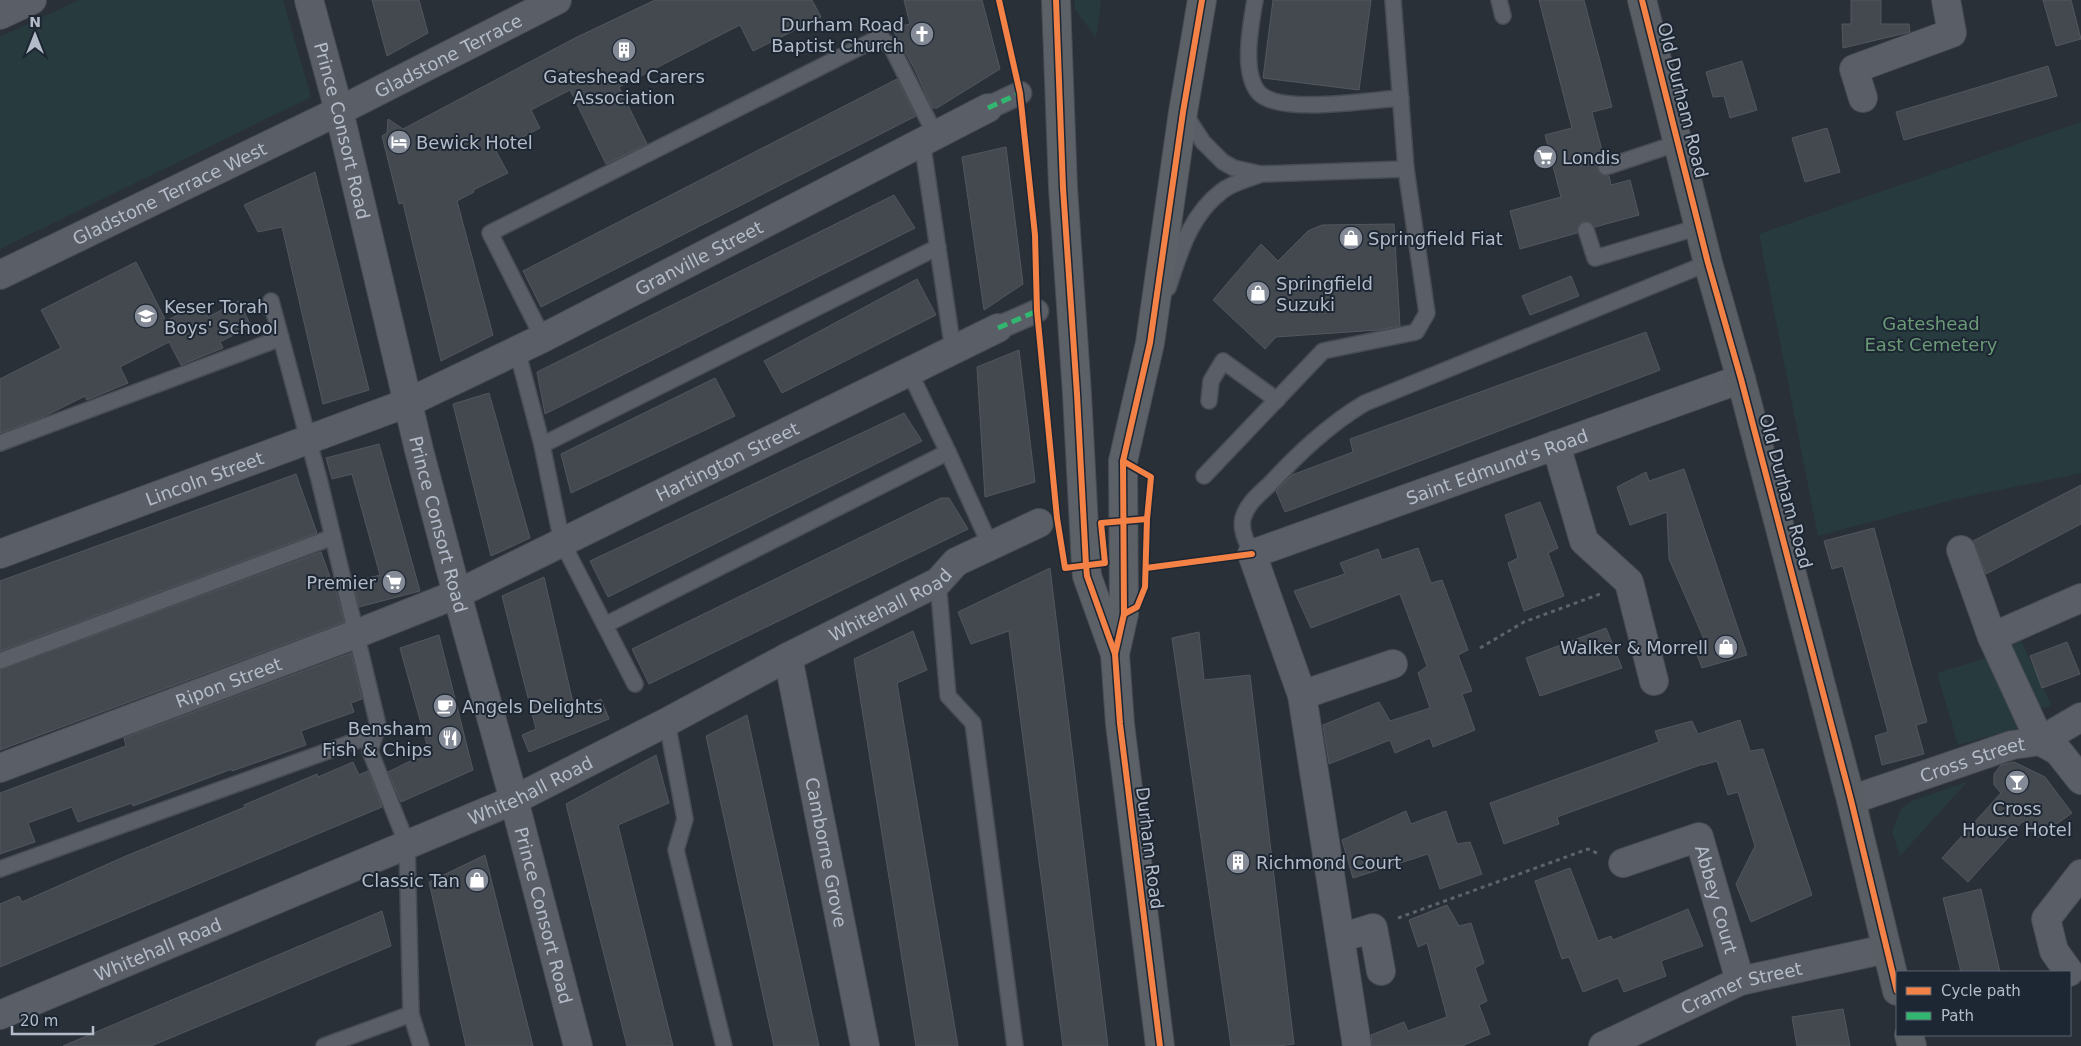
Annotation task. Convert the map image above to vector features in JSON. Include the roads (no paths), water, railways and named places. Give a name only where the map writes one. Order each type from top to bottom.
[{"type":"main road","points":[[1056,0],[1063,188],[1086,565],[1087,576],[1114,654]]},
{"type":"main road","points":[[1114,654],[1124,614],[1123,461],[1150,343],[1183,112],[1202,0]]},
{"type":"main road","name":"Old Durham Road","points":[[1642,0],[1708,263],[1741,379],[1851,800],[1896,987]]},
{"type":"main road","name":"Durham Road","points":[[1114,654],[1120,724],[1160,1046]]},
{"type":"street","points":[[0,15],[32,0]]},
{"type":"street","name":"Prince Consort Road","points":[[309,0],[457,594],[514,800],[578,1046]]},
{"type":"street","name":"Gladstone Terrace","points":[[338,111],[557,0]]},
{"type":"street","points":[[1045,0],[1059,58]]},
{"type":"street","points":[[1863,98],[1854,68],[1952,33],[1946,0]]},
{"type":"street","points":[[988,108],[1020,94]]},
{"type":"street","name":"Granville Street","points":[[408,403],[543,338],[988,108]]},
{"type":"street","name":"Gladstone Terrace West","points":[[0,275],[338,111]]},
{"type":"street","points":[[998,328],[1037,310]]},
{"type":"street","name":"Hartington Street","points":[[457,594],[998,328]]},
{"type":"street","name":"Saint Edmund's Road","points":[[1252,554],[1741,379]]},
{"type":"street","name":"Lincoln Street","points":[[0,554],[408,403]]},
{"type":"street","points":[[1556,445],[1584,541],[1629,582],[1654,680]]},
{"type":"street","name":"Whitehall Road","points":[[0,1015],[514,800],[668,722],[788,657],[938,582],[956,562],[1039,523]]},
{"type":"street","points":[[1961,550],[1992,637],[2040,741],[2081,718]]},
{"type":"street","points":[[1252,554],[1302,695],[1357,1046]]},
{"type":"street","name":"Ripon Street","points":[[0,768],[457,594]]},
{"type":"street","points":[[1992,637],[2081,598]]},
{"type":"street","name":"Camborne Grove","points":[[788,657],[865,1046]]},
{"type":"street","points":[[1302,695],[1393,664]]},
{"type":"street","name":"Cross Street","points":[[1851,800],[2012,745],[2040,741],[2058,751],[2081,780]]},
{"type":"street","name":"Abbey Court","points":[[1623,863],[1699,837],[1740,981]]},
{"type":"street","points":[[2069,971],[2054,951],[2046,919],[2081,874]]},
{"type":"street","points":[[1340,938],[1373,928],[1381,971]]},
{"type":"street","name":"Cramer Street","points":[[1603,1046],[1740,981],[1886,949]]},
{"type":"street","points":[[2071,974],[2081,984]]},
{"type":"lane","points":[[1255,0],[1248,47],[1251,75],[1258,93],[1274,102],[1296,106],[1401,98]]},
{"type":"lane","points":[[1204,476],[1323,351],[1416,332],[1427,313],[1406,169],[1393,0]]},
{"type":"lane","points":[[1499,0],[1503,16]]},
{"type":"lane","points":[[543,338],[490,233],[880,37],[892,48],[929,138],[938,247],[953,350]]},
{"type":"lane","points":[[1183,112],[1203,142],[1223,162],[1234,168],[1261,174],[1406,169]]},
{"type":"lane","points":[[1606,167],[1678,143]]},
{"type":"lane","points":[[1150,343],[1185,237],[1190,229],[1206,205],[1223,189],[1261,174]]},
{"type":"lane","points":[[1586,230],[1594,258],[1699,227]]},
{"type":"lane","points":[[542,445],[938,247]]},
{"type":"lane","points":[[1252,554],[1243,532],[1243,518],[1251,504],[1299,453],[1341,418],[1365,403],[1708,263]]},
{"type":"lane","points":[[271,301],[333,537],[378,725],[370,751],[408,844],[411,1014],[421,1046]]},
{"type":"lane","points":[[0,443],[281,338]]},
{"type":"lane","points":[[518,350],[542,445],[562,542],[635,684]]},
{"type":"lane","points":[[1209,401],[1212,381],[1223,361],[1277,400]]},
{"type":"lane","points":[[909,371],[990,545]]},
{"type":"lane","points":[[605,625],[948,452]]},
{"type":"lane","points":[[0,661],[333,537]]},
{"type":"lane","points":[[938,582],[948,696],[974,723],[1015,1046]]},
{"type":"lane","points":[[668,722],[685,820],[676,850],[724,1046]]},
{"type":"lane","points":[[0,869],[375,734]]},
{"type":"lane","points":[[324,1046],[411,1014]]},
{"type":"place","name":"Durham Road Baptist Church","points":[[922,34]]},
{"type":"place","name":"Gateshead Carers Association","points":[[624,50]]},
{"type":"place","name":"Bewick Hotel","points":[[399,142]]},
{"type":"place","name":"Londis","points":[[1545,157]]},
{"type":"place","name":"Springfield Fiat","points":[[1351,238]]},
{"type":"place","name":"Springfield Suzuki","points":[[1258,293]]},
{"type":"place","name":"Keser Torah Boys' School","points":[[146,316]]},
{"type":"place","name":"Premier","points":[[394,582]]},
{"type":"place","name":"Walker & Morrell","points":[[1726,647]]},
{"type":"place","name":"Angels Delights","points":[[445,706]]},
{"type":"place","name":"Bensham Fish & Chips","points":[[450,738]]},
{"type":"place","name":"Cross House Hotel","points":[[2017,782]]},
{"type":"place","name":"Richmond Court","points":[[1238,862]]},
{"type":"place","name":"Classic Tan","points":[[477,880]]},
{"type":"park label","name":"Gateshead East Cemetery","points":[[1931,333]]}]
